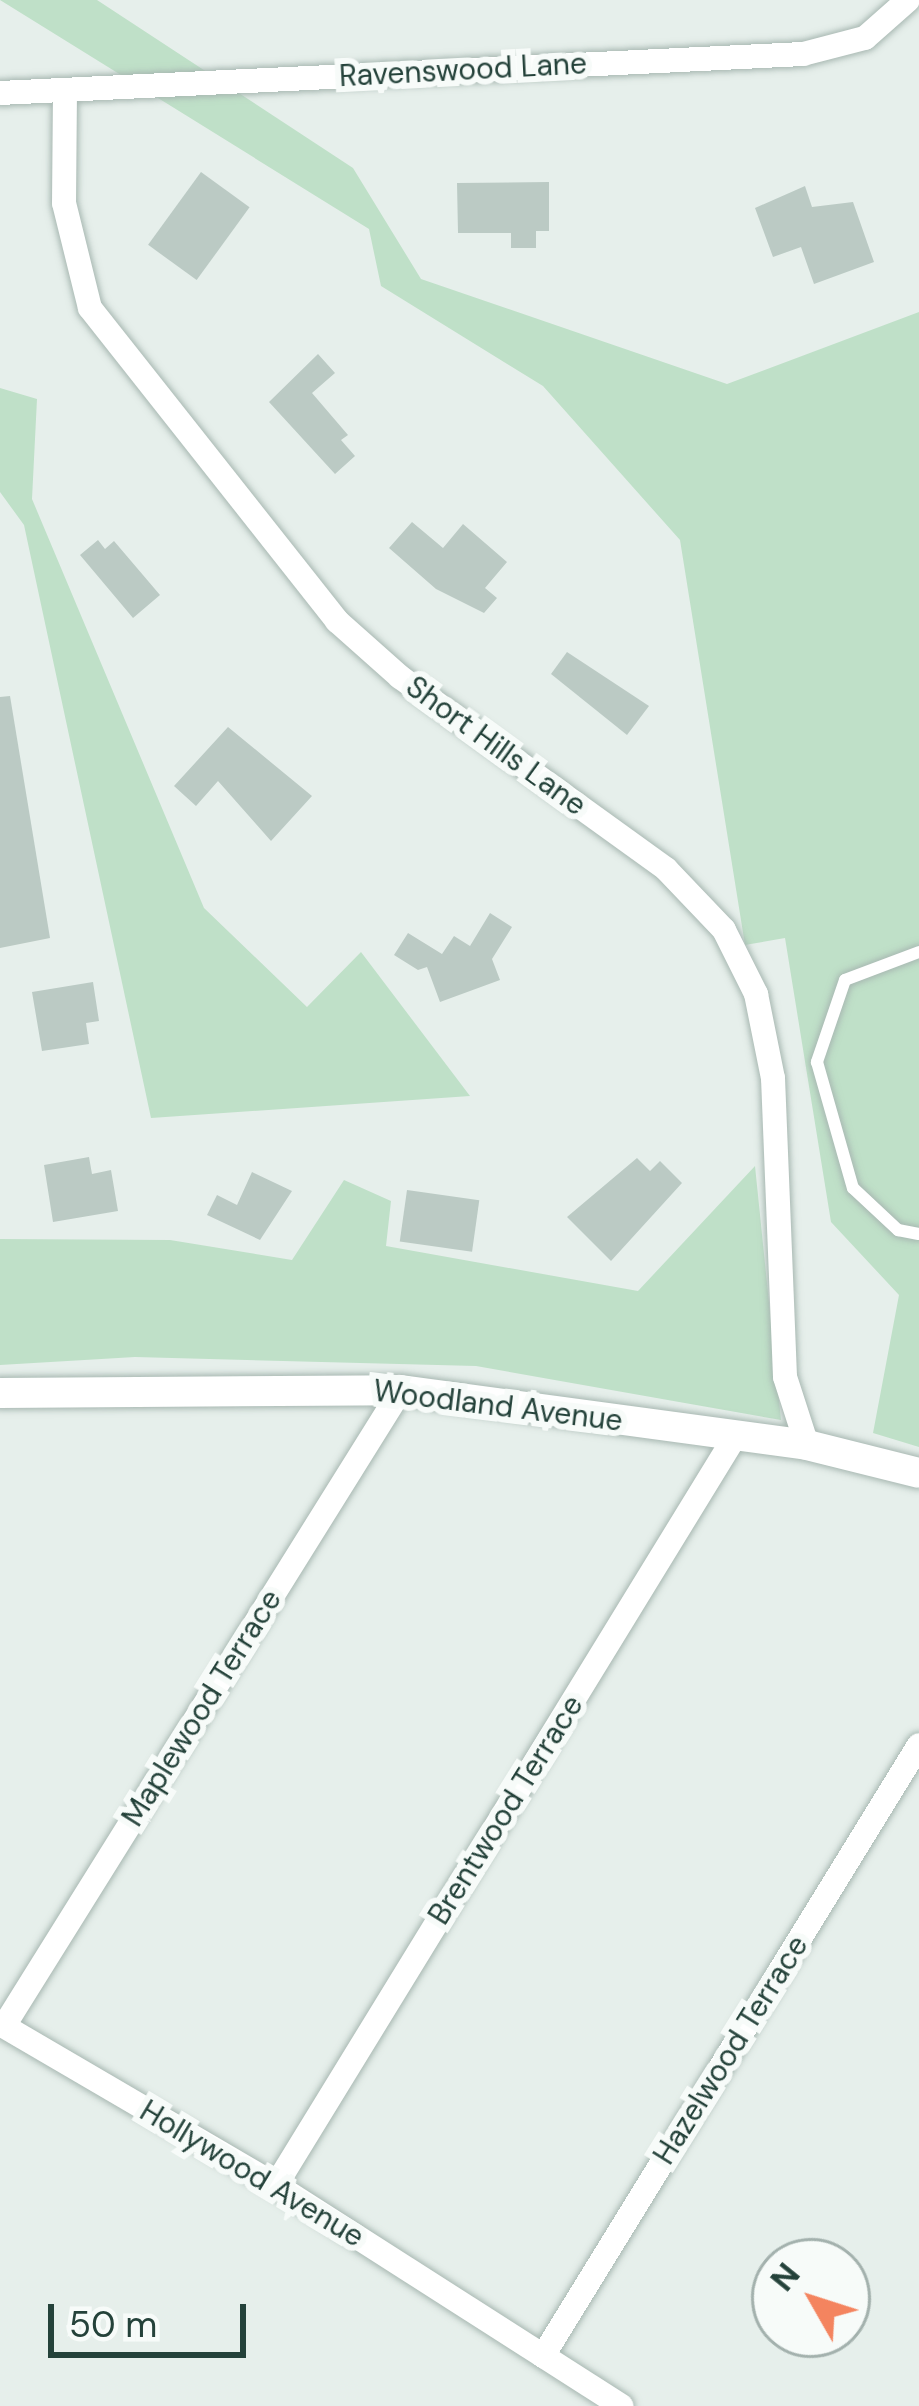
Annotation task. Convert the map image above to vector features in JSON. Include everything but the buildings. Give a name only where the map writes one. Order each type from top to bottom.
[{"type":"street","name":"Ravenswood Lane","points":[[0,93],[803,54],[865,38],[908,0]]},
{"type":"street","name":"Short Hills Lane","points":[[65,90],[64,202],[90,308],[338,621],[400,677],[666,869],[724,930],[756,994],[773,1078],[785,1377],[807,1445]]},
{"type":"street","name":"Woodland Avenue","points":[[0,1393],[401,1390],[807,1445],[919,1473]]},
{"type":"street","name":"Maplewood Terrace","points":[[2,2025],[401,1390]]},
{"type":"street","name":"Brentwood Terrace","points":[[276,2185],[736,1435]]},
{"type":"street","name":"Hazelwood Terrace","points":[[543,2356],[919,1745]]},
{"type":"street","name":"Hollywood Avenue","points":[[2,2025],[276,2185],[621,2406]]},
{"type":"lane","points":[[919,952],[844,980],[817,1062],[853,1188],[898,1230],[919,1234]]},
{"type":"green space","points":[[0,0],[97,0],[353,168],[421,279],[727,384],[919,312],[919,1447],[873,1433],[899,1295],[831,1222],[785,938],[745,945],[680,540],[543,386],[381,286],[369,229]]},
{"type":"green space","points":[[0,388],[37,399],[32,499],[204,908],[307,1007],[361,952],[470,1096],[151,1118],[24,525],[0,492]]},
{"type":"green space","points":[[755,1166],[781,1420],[476,1366],[135,1357],[0,1365],[0,1239],[170,1240],[292,1260],[344,1180],[391,1201],[386,1246],[638,1291]]}]
